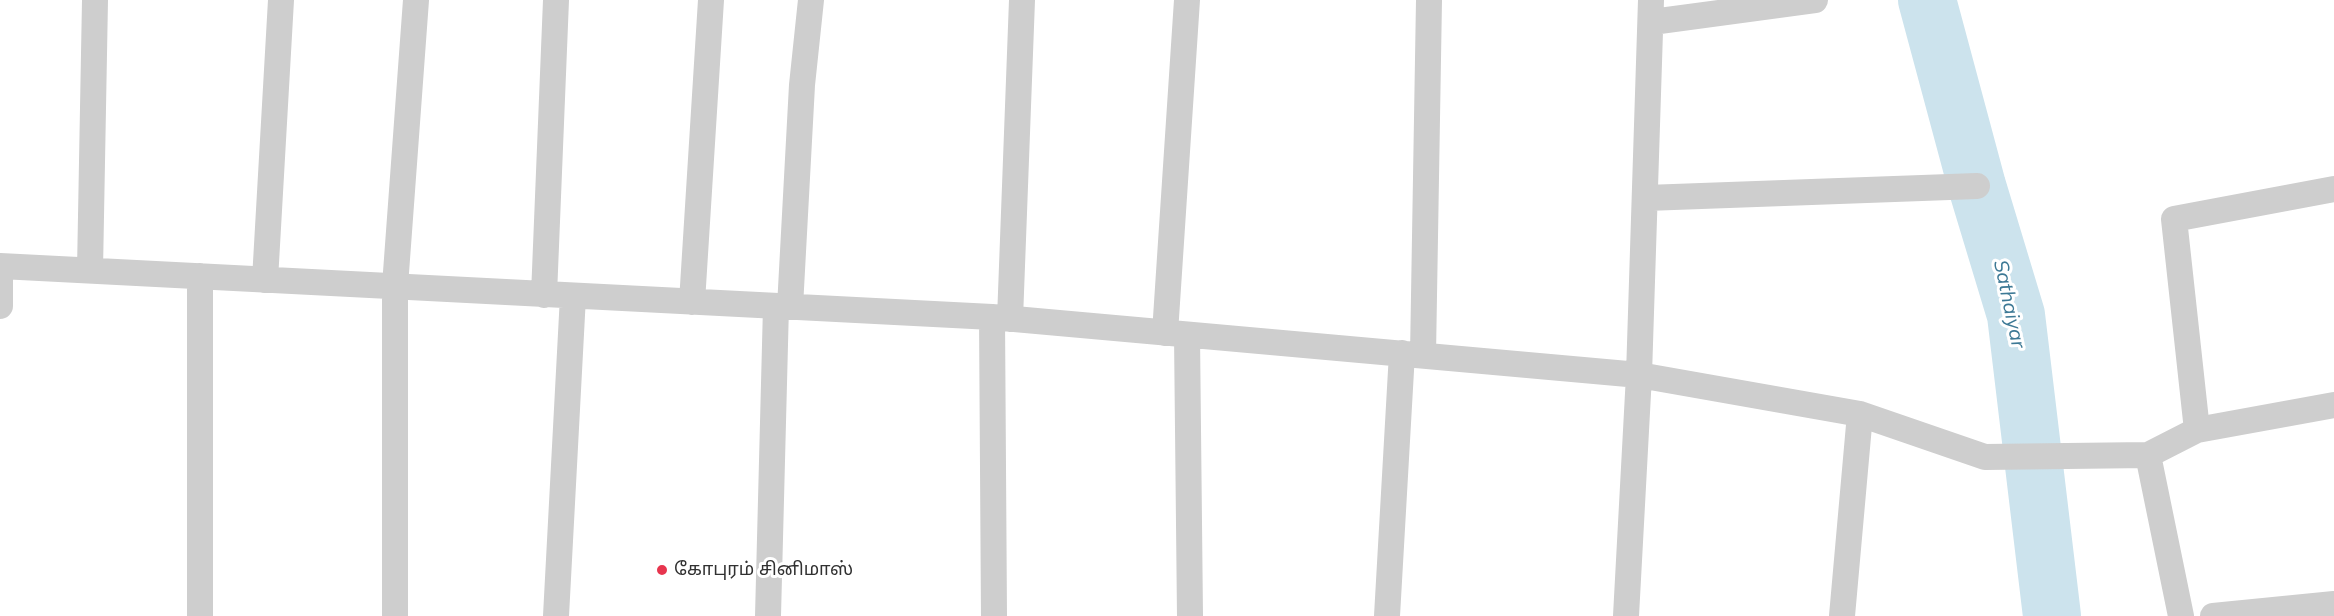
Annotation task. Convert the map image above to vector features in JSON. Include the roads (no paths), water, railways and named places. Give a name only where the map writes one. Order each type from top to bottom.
[{"type":"street","points":[[90,270],[95,0]]},
{"type":"street","points":[[265,280],[281,0]]},
{"type":"street","points":[[395,616],[395,286],[416,0]]},
{"type":"street","points":[[544,295],[555,0]]},
{"type":"street","points":[[692,302],[711,0]]},
{"type":"street","points":[[768,616],[783,306],[811,0]]},
{"type":"street","points":[[994,616],[1001,318],[1022,0]]},
{"type":"street","points":[[1186,0],[1176,334],[1190,616]]},
{"type":"street","points":[[1387,616],[1412,354],[1429,0]]},
{"type":"street","points":[[1626,616],[1639,375],[1652,11],[1815,0]]},
{"type":"street","points":[[1646,198],[1977,186]]},
{"type":"street","points":[[2197,430],[2174,219],[2334,189]]},
{"type":"street","points":[[0,306],[0,266],[1001,318],[1639,375],[1860,414],[1985,457],[2076,454],[2148,455],[2197,430],[2334,405]]},
{"type":"street","points":[[200,276],[200,616]]},
{"type":"street","points":[[556,616],[573,296]]},
{"type":"street","points":[[1842,616],[1860,414]]},
{"type":"street","points":[[2148,455],[2181,616]]},
{"type":"street","points":[[2212,616],[2334,604]]},
{"type":"waterway","name":"Sathaiyar","points":[[1927,0],[1977,186],[2016,315],[2052,616]]},
{"type":"place","name":"கோபுரம் சினிமாஸ்","points":[[662,570]]}]
